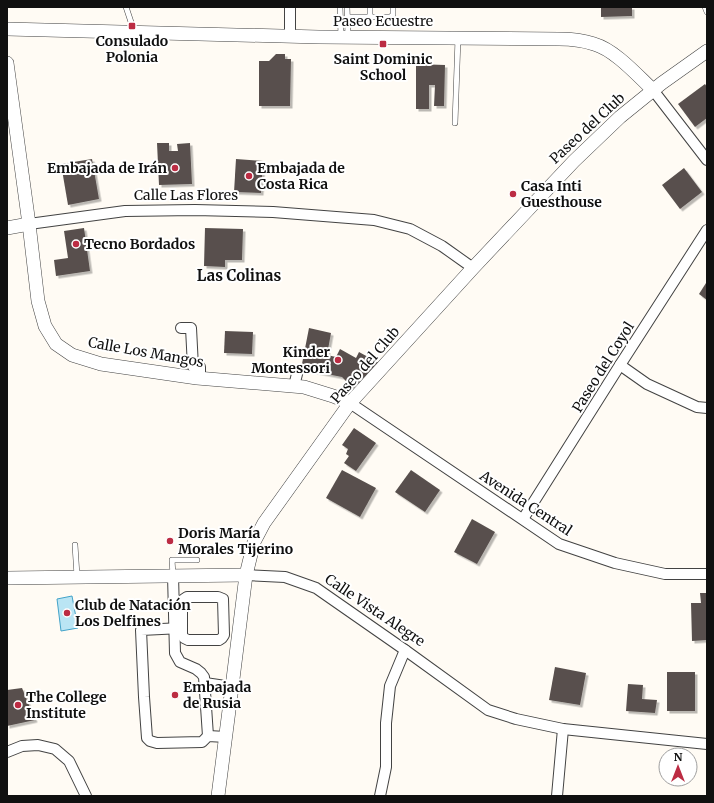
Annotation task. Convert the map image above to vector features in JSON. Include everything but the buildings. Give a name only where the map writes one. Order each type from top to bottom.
[{"type":"street","points":[[290,7],[290,36]]},
{"type":"street","name":"Paseo Ecuestre","points":[[7,29],[290,36],[576,40],[595,44],[615,54],[653,90],[707,160]]},
{"type":"street","name":"Paseo del Club","points":[[218,796],[246,574],[254,542],[264,523],[350,403],[473,268],[574,161],[620,117],[681,68],[707,51]]},
{"type":"street","name":"Calle Los Mangos","points":[[7,62],[38,301],[45,326],[56,344],[72,355],[102,364],[200,379],[304,387],[350,403]]},
{"type":"street","name":"Calle Las Flores","points":[[7,228],[124,211],[195,210],[273,212],[374,220],[410,229],[442,246],[473,268]]},
{"type":"street","name":"Paseo del Coyol","points":[[523,519],[707,230]]},
{"type":"street","points":[[181,328],[191,328],[193,367],[200,367],[200,379]]},
{"type":"street","points":[[620,365],[647,384],[697,407],[707,408]]},
{"type":"street","points":[[294,386],[298,370]]},
{"type":"street","name":"Avenida Central","points":[[350,403],[559,544],[614,563],[665,574],[707,574]]},
{"type":"street","name":"Calle Vista Alegre","points":[[7,578],[246,574],[285,577],[316,588],[488,710],[516,720],[563,729],[707,744]]},
{"type":"street","points":[[173,575],[178,628],[184,638],[188,640],[219,640],[222,638],[224,635],[223,600],[218,597],[186,597],[182,602],[178,628],[176,652],[180,662],[196,669],[204,677],[208,736]]},
{"type":"street","points":[[178,628],[141,630],[147,738],[150,741],[157,743],[202,742],[208,736],[226,737]]},
{"type":"street","points":[[380,796],[386,767],[386,723],[390,686],[405,650]]},
{"type":"street","points":[[205,683],[232,687]]},
{"type":"street","points":[[557,796],[563,729]]},
{"type":"street","points":[[7,752],[22,746],[38,745],[55,749],[69,761],[86,796]]},
{"type":"lane","points":[[126,7],[134,32]]},
{"type":"lane","points":[[340,7],[344,37]]},
{"type":"lane","points":[[344,37],[348,17],[347,7]]},
{"type":"lane","points":[[370,7],[370,17]]},
{"type":"lane","points":[[348,17],[390,17],[393,15],[393,7]]},
{"type":"lane","points":[[705,7],[707,12]]},
{"type":"lane","points":[[455,123],[458,38]]},
{"type":"lane","points":[[75,545],[77,577]]},
{"type":"lane","points":[[173,575],[172,560],[197,560]]},
{"type":"water","name":"Club de Natación Los Delfines","points":[[72,596],[78,628],[61,631],[57,599]]},
{"type":"place","name":"Consulado Polonia","points":[[132,26]]},
{"type":"place","name":"Saint Dominic School","points":[[383,44]]},
{"type":"place","name":"Embajada de Irán","points":[[175,168]]},
{"type":"place","name":"Embajada de Costa Rica","points":[[249,176]]},
{"type":"place","name":"Casa Inti Guesthouse","points":[[513,194]]},
{"type":"place","name":"Tecno Bordados","points":[[76,244]]},
{"type":"place","name":"Kinder Montessori","points":[[338,360]]},
{"type":"place","name":"Doris María Morales Tijerino","points":[[170,541]]},
{"type":"place","name":"Club de Natación Los Delfines","points":[[67,613]]},
{"type":"place","name":"Embajada de Rusia","points":[[175,695]]},
{"type":"place","name":"The College Institute","points":[[18,705]]},
{"type":"district","name":"Las Colinas","points":[[239,276]]}]
